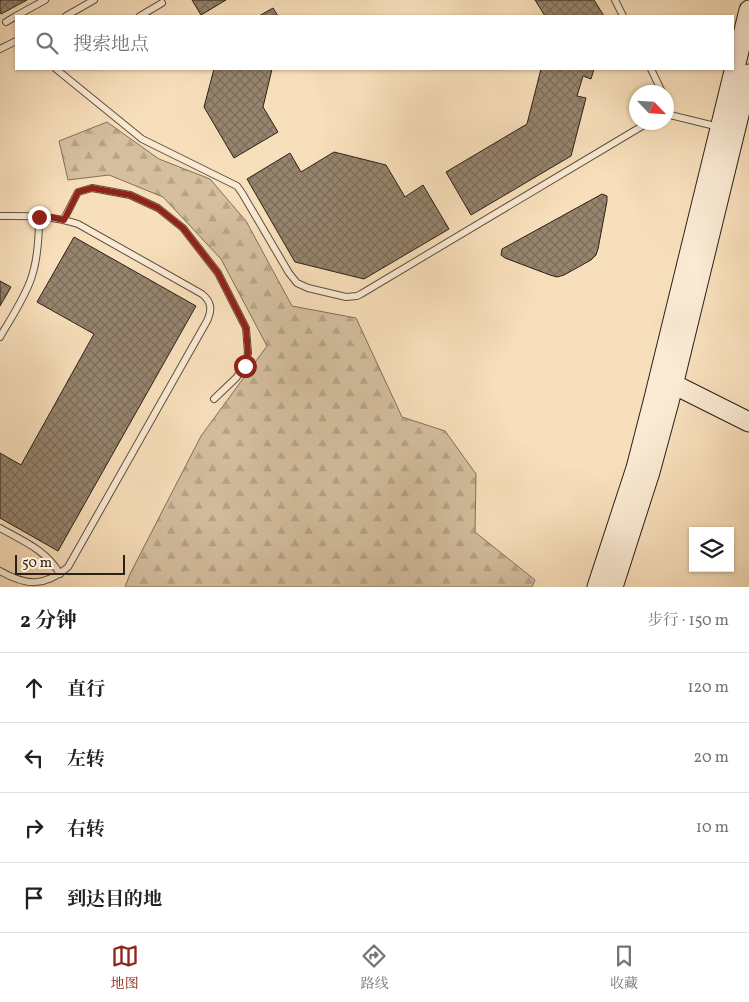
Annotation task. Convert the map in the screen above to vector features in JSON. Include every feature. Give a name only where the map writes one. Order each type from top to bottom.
[{"type":"main road","points":[[614,587],[650,472],[666,381],[728,130],[749,10]]},
{"type":"main road","points":[[728,130],[749,74]]},
{"type":"main road","points":[[666,381],[749,422]]},
{"type":"main road","points":[[598,587],[666,381]]},
{"type":"lane","points":[[18,15],[45,0]]},
{"type":"lane","points":[[68,15],[94,0]]},
{"type":"lane","points":[[615,0],[622,15]]},
{"type":"lane","points":[[142,15],[162,3]]},
{"type":"lane","points":[[6,22],[15,17]]},
{"type":"lane","points":[[0,48],[15,41]]},
{"type":"lane","points":[[57,70],[142,139],[237,186],[289,273],[297,283],[308,288],[346,297],[361,294],[636,130]]},
{"type":"lane","points":[[651,70],[659,85]]},
{"type":"lane","points":[[674,116],[728,130]]},
{"type":"lane","points":[[64,220],[78,192],[92,188],[130,195],[158,208],[183,228],[218,273],[246,328],[248,353],[245,366],[236,378],[214,399]]},
{"type":"lane","points":[[0,216],[50,217],[78,224],[202,294],[211,305],[207,321],[68,567],[60,574],[46,580],[30,583],[20,581],[0,571]]},
{"type":"lane","points":[[0,338],[31,280],[38,247],[39,217]]},
{"type":"lane","points":[[0,528],[44,554],[60,574]]},
{"type":"green space","points":[[107,122],[159,159],[210,179],[246,221],[292,306],[356,318],[402,417],[445,431],[476,474],[475,532],[535,580],[532,587],[125,587],[201,436],[267,346],[221,259],[163,197],[109,175],[68,180],[59,141]]},
{"type":"building","points":[[0,0],[27,0],[1,14]]},
{"type":"building","points":[[192,0],[226,0],[201,15]]},
{"type":"building","points":[[535,0],[594,0],[603,15],[544,15]]},
{"type":"building","points":[[273,8],[277,15],[261,15]]},
{"type":"building","points":[[214,70],[272,70],[263,107],[278,132],[234,158],[204,107]]},
{"type":"building","points":[[541,70],[594,70],[591,79],[583,76],[577,96],[586,98],[571,156],[471,215],[446,172],[527,124]]},
{"type":"building","points":[[334,152],[386,165],[405,197],[423,185],[449,229],[364,279],[295,262],[247,179],[290,153],[301,172]]},
{"type":"building","points":[[602,194],[607,196],[607,201],[598,249],[596,255],[591,260],[557,277],[501,255],[502,249]]},
{"type":"building","points":[[74,237],[196,306],[58,551],[0,518],[0,453],[21,465],[94,334],[37,302]]},
{"type":"building","points":[[0,281],[11,287],[0,306]]},
{"type":"route","points":[[39,217],[64,220],[78,192],[92,188],[130,195],[158,208],[183,228],[218,273],[246,328],[248,353],[245,366]]}]
